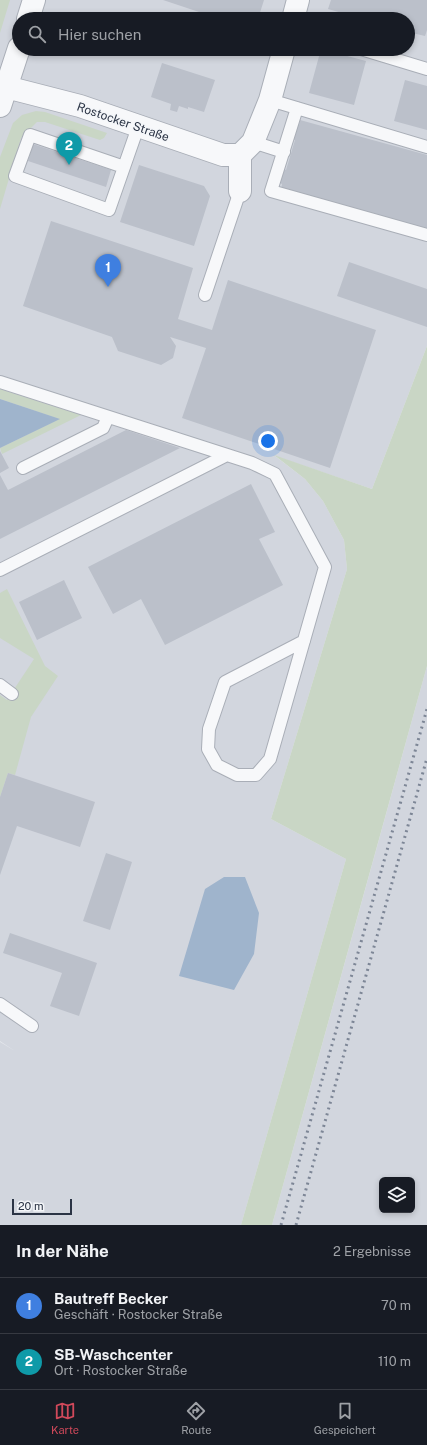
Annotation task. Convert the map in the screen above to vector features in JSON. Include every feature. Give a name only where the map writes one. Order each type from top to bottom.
[{"type":"street","points":[[30,12],[34,0]]},
{"type":"street","points":[[294,12],[298,0]]},
{"type":"street","points":[[2,92],[16,56]]},
{"type":"street","points":[[240,191],[246,148],[270,100],[282,56]]},
{"type":"street","name":"Rostocker Straße","points":[[2,92],[80,106],[223,155],[246,148]]},
{"type":"lane","points":[[384,56],[427,69]]},
{"type":"lane","points":[[270,100],[427,147]]},
{"type":"lane","points":[[297,108],[272,191],[427,235]]},
{"type":"lane","points":[[124,167],[30,135],[15,176],[109,210],[124,167],[138,126]]},
{"type":"lane","points":[[246,148],[284,152]]},
{"type":"lane","points":[[205,295],[240,191]]},
{"type":"lane","points":[[0,382],[227,455],[275,474],[325,567],[304,641],[270,759],[256,775],[237,775],[217,765],[208,749],[209,729],[225,682],[304,641]]},
{"type":"lane","points":[[23,468],[103,428],[108,417]]},
{"type":"lane","points":[[0,570],[227,455]]},
{"type":"lane","points":[[0,685],[12,694]]},
{"type":"lane","points":[[0,1004],[32,1026]]},
{"type":"shaded area","points":[[0,0],[427,0],[427,346],[372,489],[275,456],[305,479],[323,501],[344,540],[347,569],[271,819],[346,859],[241,1225],[0,1225],[0,1042],[15,1051],[0,1041]]},
{"type":"shaded area","points":[[427,666],[427,1225],[272,1225]]},
{"type":"green space","points":[[0,0],[10,0],[0,33]]},
{"type":"green space","points":[[36,111],[45,112],[107,133],[104,138],[100,140],[45,122],[37,122],[21,138],[0,209],[0,157],[13,123],[22,115]]},
{"type":"green space","points":[[427,346],[427,666],[272,1225],[241,1225],[346,859],[271,819],[347,569],[344,540],[323,501],[305,479],[274,455],[372,489]]},
{"type":"green space","points":[[0,389],[81,415],[2,454],[0,448],[59,419],[0,399]]},
{"type":"green space","points":[[7,589],[45,666],[58,676],[31,717],[15,775],[8,773],[0,797],[0,695],[7,700],[34,659],[0,638],[0,593]]},
{"type":"water","points":[[0,399],[60,419],[0,448]]},
{"type":"water","points":[[224,877],[245,877],[259,913],[254,954],[234,990],[179,976],[205,889]]},
{"type":"building","points":[[163,0],[264,0],[260,12],[199,12]]},
{"type":"building","points":[[331,0],[427,0],[427,30],[425,36],[415,34],[415,12],[338,12],[328,9]]},
{"type":"building","points":[[319,56],[347,56],[366,61],[354,105],[309,93]]},
{"type":"building","points":[[162,63],[215,80],[204,112],[179,106],[177,112],[170,110],[171,104],[151,97]]},
{"type":"building","points":[[405,80],[427,86],[427,130],[394,121]]},
{"type":"building","points":[[300,120],[427,155],[427,230],[281,190],[282,184],[280,183],[284,169],[286,170],[295,140],[292,139],[296,125],[299,125]]},
{"type":"building","points":[[33,144],[111,170],[106,187],[28,161]]},
{"type":"building","points":[[139,165],[204,186],[210,196],[194,246],[120,222]]},
{"type":"building","points":[[51,221],[193,268],[178,319],[212,330],[228,280],[376,330],[330,468],[182,418],[206,348],[170,337],[176,346],[173,358],[161,365],[118,351],[112,337],[23,306]]},
{"type":"building","points":[[349,262],[427,289],[427,327],[337,296]]},
{"type":"building","points":[[126,430],[180,448],[0,539],[0,475],[8,490]]},
{"type":"building","points":[[0,451],[9,468],[0,473]]},
{"type":"building","points":[[251,484],[275,532],[259,539],[283,585],[165,645],[141,599],[113,614],[88,567]]},
{"type":"building","points":[[64,580],[82,618],[37,640],[19,602]]},
{"type":"building","points":[[8,773],[95,802],[80,847],[17,826],[0,875],[0,797]]},
{"type":"building","points":[[106,853],[132,862],[110,930],[83,921]]},
{"type":"building","points":[[10,933],[97,963],[79,1016],[50,1006],[62,973],[3,953]]},
{"type":"railway","points":[[281,1225],[427,709]]},
{"type":"railway","points":[[296,1225],[427,758]]},
{"type":"place","name":"SB-Waschcenter","points":[[69,165]]},
{"type":"place","name":"Bautreff Becker","points":[[108,287]]}]
